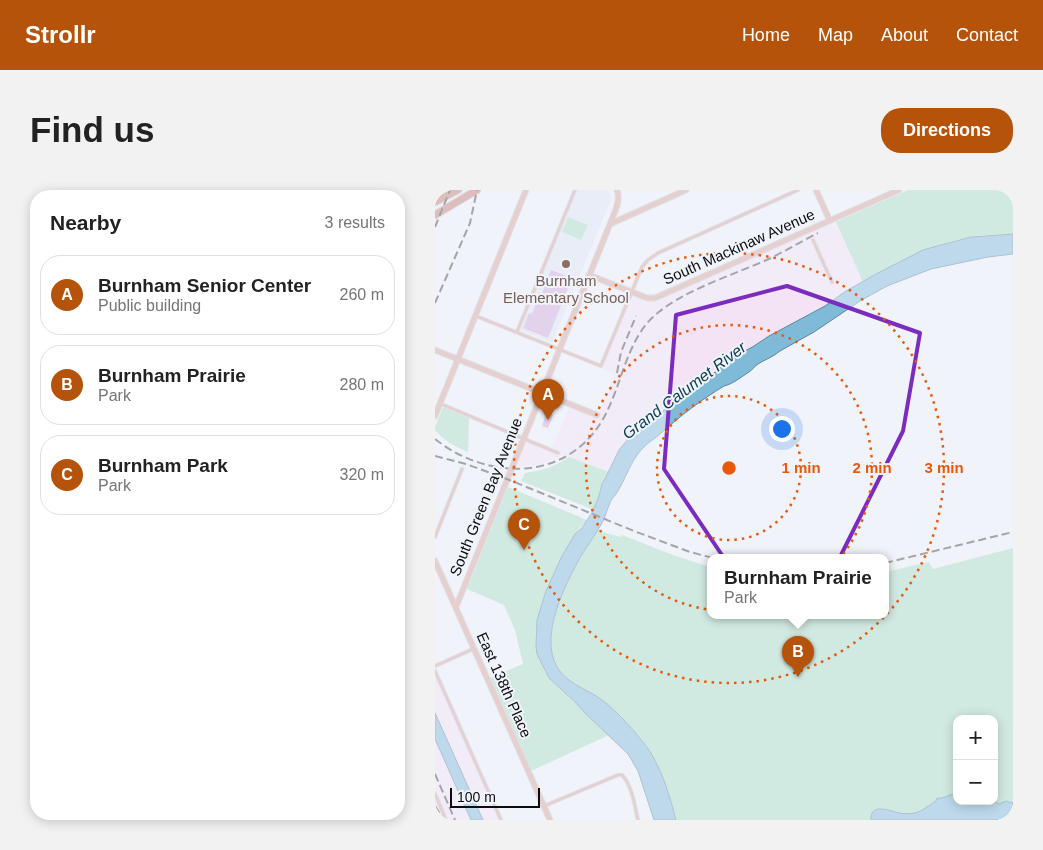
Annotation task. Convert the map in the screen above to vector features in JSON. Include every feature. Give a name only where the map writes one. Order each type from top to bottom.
[{"type":"main road","points":[[435,202],[458,190]]},
{"type":"main road","points":[[435,214],[477,190]]},
{"type":"street","points":[[435,416],[526,190]]},
{"type":"street","name":"South Green Bay Avenue","points":[[456,607],[611,224],[619,197],[617,190]]},
{"type":"street","points":[[611,224],[686,190]]},
{"type":"street","points":[[816,190],[830,221]]},
{"type":"street","name":"South Mackinaw Avenue","points":[[589,275],[647,298],[655,298],[899,190]]},
{"type":"street","points":[[435,350],[597,415]]},
{"type":"street","name":"East 138th Place","points":[[435,560],[550,820]]},
{"type":"lane","points":[[517,332],[575,190]]},
{"type":"lane","points":[[476,316],[601,366],[642,267],[648,260],[653,256],[798,190]]},
{"type":"lane","points":[[813,240],[833,282]]},
{"type":"lane","points":[[440,404],[558,453]]},
{"type":"lane","points":[[435,537],[461,469]]},
{"type":"lane","points":[[435,666],[475,648]]},
{"type":"lane","points":[[435,671],[501,820]]},
{"type":"lane","points":[[544,806],[618,775],[627,781],[638,820]]},
{"type":"lane","points":[[435,794],[446,820]]},
{"type":"highlighted area","points":[[787,286],[920,333],[903,431],[828,581],[728,564],[664,469],[676,315]]},
{"type":"shaded area","name":"Burnham Elementary School","points":[[576,190],[608,190],[612,197],[552,343],[520,330]]},
{"type":"shaded area","points":[[836,222],[863,282],[825,306],[769,336],[711,374],[706,380],[678,399],[629,438],[619,450],[609,472],[563,455],[542,464],[513,467],[525,437],[552,448],[570,405],[598,416],[615,374],[602,369],[633,293],[647,299],[817,227],[819,230]]},
{"type":"shaded area","points":[[435,674],[501,820],[435,820]]},
{"type":"green space","points":[[908,190],[1013,190],[1013,234],[975,236],[956,240],[928,249],[901,261],[863,282],[836,222]]},
{"type":"green space","points":[[568,217],[588,225],[581,240],[562,232]]},
{"type":"green space","points":[[443,407],[469,418],[468,452],[450,443],[435,430]]},
{"type":"green space","points":[[569,457],[609,472],[602,484],[594,510],[521,481],[525,473],[548,468]]},
{"type":"green space","points":[[508,487],[587,520],[575,534],[562,556],[546,591],[537,620],[536,639],[545,672],[549,678],[609,735],[531,771],[490,678],[523,664],[515,630],[504,605],[467,589]]},
{"type":"green space","points":[[597,530],[620,537],[622,535],[707,566],[707,619],[889,619],[889,571],[929,562],[933,569],[1013,548],[1013,820],[676,820],[659,768],[643,740],[605,702],[568,681],[554,661],[551,643],[553,623],[568,581]]},
{"type":"water","points":[[1013,234],[1013,254],[988,257],[931,269],[887,286],[860,301],[814,332],[758,364],[731,384],[724,386],[699,403],[647,444],[635,459],[611,500],[601,525],[568,581],[556,610],[551,640],[552,654],[561,673],[608,705],[635,732],[651,753],[663,777],[676,820],[654,820],[638,771],[628,754],[549,678],[537,654],[536,647],[537,620],[546,591],[562,556],[575,534],[582,528],[593,511],[602,484],[619,450],[641,428],[678,399],[707,380],[711,374],[718,371],[731,359],[825,306],[846,291],[878,273],[923,250],[971,237]]},
{"type":"water","points":[[435,713],[483,820],[471,820],[435,739]]},
{"type":"water","points":[[953,794],[953,805],[998,805],[1006,801],[1013,803],[1013,820],[871,820],[873,811],[885,809],[903,814],[915,813],[936,801],[937,798]]},
{"type":"building","points":[[551,270],[572,278],[548,338],[523,328],[529,313],[532,314],[540,293],[542,294]]},
{"type":"building","points":[[547,412],[553,415],[548,428],[542,426]]},
{"type":"railway","points":[[435,227],[450,190]]},
{"type":"railway","points":[[435,303],[470,223],[477,190]]},
{"type":"railway","points":[[435,439],[456,453],[502,468],[525,468],[548,464],[569,455],[588,440],[603,419],[636,339],[653,317],[665,307],[693,291],[771,258],[818,233]]},
{"type":"railway","points":[[617,373],[621,352],[636,316]]},
{"type":"railway","points":[[435,456],[466,464],[507,479],[634,531],[707,556]]},
{"type":"railway","points":[[889,562],[1013,532]]},
{"type":"railway","points":[[435,774],[455,820]]},
{"type":"railway","points":[[435,806],[444,820]]},
{"type":"place","name":"Burnham Elementary School","points":[[566,264]]},
{"type":"place","name":"Burnham Senior Center","points":[[548,420]]},
{"type":"place","name":"Burnham Park","points":[[524,550]]},
{"type":"place","name":"Burnham Prairie","points":[[798,677]]},
{"type":"water label","name":"Grand Calumet River","points":[[684,390]]}]
